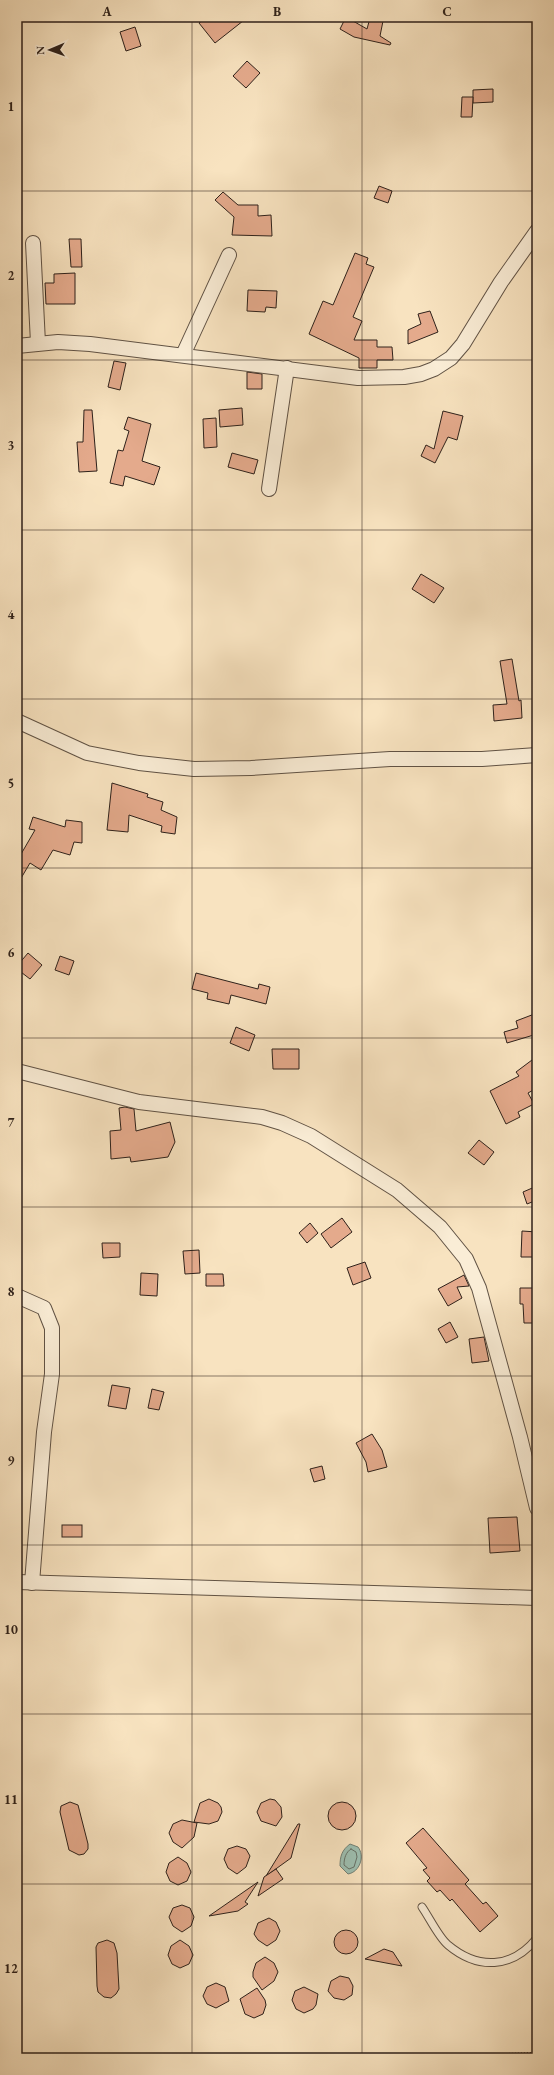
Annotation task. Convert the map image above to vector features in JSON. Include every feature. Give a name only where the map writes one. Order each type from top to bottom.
[{"type":"street","points":[[17,346],[38,343],[90,344],[365,378],[404,377],[434,369],[451,358],[463,344],[500,282],[537,231]]},
{"type":"street","points":[[33,243],[38,343]]},
{"type":"street","points":[[183,355],[230,255]]},
{"type":"street","points":[[269,489],[287,368]]},
{"type":"street","points":[[17,721],[87,753],[139,763],[194,769],[250,768],[390,759],[482,759],[537,755]]},
{"type":"street","points":[[17,1071],[139,1102],[262,1117],[282,1123],[311,1136],[397,1190],[440,1227],[466,1259],[479,1288],[520,1437],[537,1508]]},
{"type":"street","points":[[17,1296],[44,1308],[52,1328],[52,1374],[44,1432],[32,1583]]},
{"type":"street","points":[[17,1582],[537,1598]]},
{"type":"lane","points":[[422,1907],[447,1945],[474,1961],[501,1963],[526,1951],[537,1938]]},
{"type":"path","points":[[413,2058],[537,2053]]},
{"type":"water","points":[[350,1844],[358,1847],[361,1859],[356,1870],[348,1874],[340,1866],[340,1862],[343,1851]]},
{"type":"building","points":[[207,17],[248,17],[215,43],[199,23]]},
{"type":"building","points":[[346,17],[367,29],[370,18],[383,21],[380,36],[391,43],[390,45],[354,37],[340,29]]},
{"type":"building","points":[[135,27],[141,46],[126,51],[120,32]]},
{"type":"building","points":[[247,61],[260,73],[246,88],[233,76]]},
{"type":"building","points":[[493,89],[493,102],[473,103],[473,90]]},
{"type":"building","points":[[462,97],[473,97],[472,117],[461,117]]},
{"type":"building","points":[[379,186],[392,191],[388,203],[374,198]]},
{"type":"building","points":[[223,192],[238,205],[258,205],[258,216],[271,215],[272,236],[232,235],[234,217],[215,200]]},
{"type":"building","points":[[69,239],[81,239],[82,267],[71,267]]},
{"type":"building","points":[[355,253],[368,258],[366,264],[374,267],[353,317],[362,321],[354,340],[377,340],[377,347],[392,347],[393,360],[377,360],[377,368],[359,368],[359,358],[309,334],[323,301],[333,305]]},
{"type":"building","points":[[75,273],[75,304],[46,304],[45,283],[54,283],[54,274]]},
{"type":"building","points":[[248,290],[277,291],[276,308],[266,307],[265,312],[247,311]]},
{"type":"building","points":[[430,311],[438,332],[408,344],[408,330],[421,324],[418,314]]},
{"type":"building","points":[[114,361],[126,363],[120,390],[108,387]]},
{"type":"building","points":[[247,372],[262,374],[262,389],[247,389]]},
{"type":"building","points":[[242,408],[243,425],[220,427],[219,410]]},
{"type":"building","points":[[84,410],[92,410],[97,471],[79,472],[77,442],[83,442]]},
{"type":"building","points":[[443,411],[463,416],[457,440],[448,437],[435,463],[421,456],[426,445],[434,449]]},
{"type":"building","points":[[128,417],[151,424],[142,461],[160,467],[154,485],[125,476],[123,486],[110,483],[118,450],[123,451],[129,431],[124,429]]},
{"type":"building","points":[[216,418],[217,447],[204,448],[203,419]]},
{"type":"building","points":[[232,453],[258,460],[254,474],[228,467]]},
{"type":"building","points":[[421,574],[444,588],[434,603],[412,589]]},
{"type":"building","points":[[512,659],[519,701],[521,700],[522,718],[494,721],[493,705],[507,704],[500,661]]},
{"type":"building","points":[[112,783],[148,794],[147,797],[163,802],[161,810],[177,817],[175,834],[161,832],[162,826],[129,815],[128,832],[107,830]]},
{"type":"building","points":[[33,817],[65,827],[66,820],[82,822],[82,843],[74,842],[70,855],[53,850],[41,870],[30,863],[17,885],[17,861],[35,830],[29,829]]},
{"type":"building","points":[[28,953],[42,965],[30,979],[17,969],[17,966]]},
{"type":"building","points":[[60,956],[74,961],[69,975],[55,970]]},
{"type":"building","points":[[196,973],[258,989],[259,984],[270,987],[266,1004],[231,995],[229,1004],[207,999],[208,993],[192,989]]},
{"type":"building","points":[[537,1013],[537,1034],[507,1043],[504,1032],[518,1028],[516,1021]]},
{"type":"building","points":[[236,1027],[255,1035],[249,1051],[230,1043]]},
{"type":"building","points":[[272,1049],[299,1049],[299,1069],[273,1069]]},
{"type":"building","points":[[532,1060],[537,1067],[537,1088],[528,1093],[534,1104],[518,1112],[520,1117],[506,1124],[490,1091],[519,1076],[516,1072]]},
{"type":"building","points":[[125,1107],[134,1109],[136,1131],[170,1122],[175,1142],[168,1157],[131,1162],[130,1157],[111,1159],[110,1131],[121,1130],[119,1108]]},
{"type":"building","points":[[479,1140],[494,1152],[484,1165],[468,1153]]},
{"type":"building","points":[[537,1186],[537,1200],[527,1204],[523,1192]]},
{"type":"building","points":[[342,1218],[352,1232],[331,1248],[321,1234]]},
{"type":"building","points":[[310,1223],[318,1233],[307,1243],[299,1233]]},
{"type":"building","points":[[522,1231],[537,1232],[537,1257],[521,1257]]},
{"type":"building","points":[[102,1243],[120,1243],[120,1257],[103,1258]]},
{"type":"building","points":[[199,1250],[200,1273],[185,1274],[183,1251]]},
{"type":"building","points":[[365,1262],[371,1278],[353,1285],[347,1268]]},
{"type":"building","points":[[141,1273],[158,1274],[157,1296],[140,1295]]},
{"type":"building","points":[[206,1274],[223,1274],[224,1286],[206,1286]]},
{"type":"building","points":[[464,1275],[469,1286],[457,1287],[462,1298],[448,1306],[438,1289]]},
{"type":"building","points":[[520,1288],[537,1288],[537,1323],[524,1323],[523,1304],[520,1304]]},
{"type":"building","points":[[450,1322],[458,1337],[446,1343],[438,1329]]},
{"type":"building","points":[[484,1337],[489,1361],[472,1363],[469,1339]]},
{"type":"building","points":[[112,1385],[130,1388],[126,1409],[108,1406]]},
{"type":"building","points":[[152,1389],[164,1392],[159,1410],[148,1408]]},
{"type":"building","points":[[372,1434],[382,1450],[387,1467],[368,1472],[366,1462],[356,1443]]},
{"type":"building","points":[[322,1466],[325,1479],[314,1482],[310,1469]]},
{"type":"building","points":[[517,1517],[520,1551],[490,1553],[488,1518]]},
{"type":"building","points":[[62,1525],[82,1525],[82,1537],[62,1537]]},
{"type":"building","points":[[209,1799],[218,1803],[221,1807],[222,1812],[218,1821],[209,1824],[194,1822],[200,1803]]},
{"type":"building","points":[[270,1799],[275,1800],[281,1807],[282,1817],[276,1826],[261,1821],[257,1812],[261,1803]]},
{"type":"building","points":[[70,1802],[78,1805],[88,1844],[88,1849],[84,1854],[79,1855],[69,1850],[60,1812],[61,1806]]},
{"type":"building","points":[[342,1802],[352,1806],[356,1816],[352,1826],[342,1830],[332,1826],[328,1816],[332,1806]]},
{"type":"building","points":[[182,1820],[197,1823],[194,1837],[182,1848],[173,1842],[169,1833],[173,1824]]},
{"type":"building","points":[[298,1824],[300,1824],[291,1858],[266,1876]]},
{"type":"building","points":[[423,1828],[469,1880],[465,1884],[483,1904],[486,1902],[498,1916],[480,1932],[452,1899],[450,1901],[440,1890],[437,1892],[427,1881],[430,1878],[423,1870],[427,1868],[406,1843]]},
{"type":"building","points":[[237,1846],[246,1849],[250,1856],[246,1867],[237,1874],[228,1868],[224,1859],[228,1849]]},
{"type":"building","points":[[178,1857],[187,1863],[191,1872],[187,1881],[178,1885],[170,1881],[166,1872],[169,1863]]},
{"type":"building","points":[[276,1869],[283,1879],[258,1896],[264,1877]]},
{"type":"building","points":[[258,1882],[245,1902],[248,1904],[238,1911],[209,1916]]},
{"type":"building","points":[[182,1905],[190,1908],[194,1917],[191,1926],[182,1932],[173,1926],[169,1917],[173,1908]]},
{"type":"building","points":[[269,1918],[276,1922],[280,1931],[276,1940],[267,1946],[258,1940],[254,1934],[258,1923]]},
{"type":"building","points":[[341,1930],[351,1930],[358,1937],[358,1947],[351,1954],[341,1954],[334,1947],[334,1937]]},
{"type":"building","points":[[107,1940],[114,1943],[117,1953],[119,1989],[111,1998],[104,1997],[98,1992],[97,1986],[96,1947],[98,1943]]},
{"type":"building","points":[[180,1940],[189,1946],[193,1955],[189,1964],[180,1968],[172,1964],[168,1955],[171,1946]]},
{"type":"building","points":[[384,1949],[393,1952],[402,1966],[365,1959]]},
{"type":"building","points":[[265,1957],[274,1963],[278,1972],[274,1981],[262,1990],[253,1977],[253,1972],[256,1963]]},
{"type":"building","points":[[340,1976],[349,1978],[353,1986],[352,1995],[344,2000],[334,1998],[328,1991],[331,1981]]},
{"type":"building","points":[[216,1983],[225,1987],[229,2001],[216,2008],[207,2004],[203,1996],[207,1987]]},
{"type":"building","points":[[304,1987],[318,1994],[316,2005],[313,2009],[304,2013],[296,2009],[292,2000],[295,1991]]},
{"type":"building","points":[[257,1988],[265,2000],[266,2005],[263,2014],[254,2018],[245,2014],[240,1999]]}]
